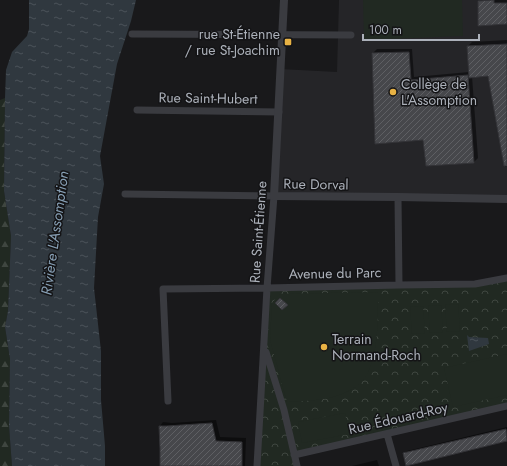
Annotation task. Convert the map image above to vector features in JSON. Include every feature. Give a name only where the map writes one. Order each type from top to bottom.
[{"type":"street","name":"Rue Saint-Étienne","points":[[257,466],[267,288],[274,196],[284,0]]},
{"type":"street","points":[[132,34],[351,35]]},
{"type":"street","name":"Rue Saint-Hubert","points":[[137,110],[278,112]]},
{"type":"street","name":"Rue Dorval","points":[[125,194],[507,199]]},
{"type":"street","points":[[398,197],[399,285]]},
{"type":"street","name":"Avenue du Parc","points":[[168,401],[163,289],[474,284],[507,278]]},
{"type":"street","points":[[264,346],[284,410],[297,466]]},
{"type":"street","name":"Rue Édouard-Roy","points":[[294,455],[507,406]]},
{"type":"street","points":[[387,434],[396,466]]},
{"type":"shaded area","name":"Collège de L'Assomption","points":[[339,0],[507,0],[507,199],[274,196],[280,69],[337,72]]},
{"type":"green space","points":[[363,0],[462,0],[463,36],[364,40]]},
{"type":"green space","points":[[5,98],[4,191],[11,236],[8,311],[5,327],[10,359],[9,426],[12,466],[0,466],[0,100]]},
{"type":"green space","points":[[507,278],[507,406],[295,455],[297,466],[257,466],[267,288],[474,284]]},
{"type":"green space","name":"Terrain Normand-Roch","points":[[378,292],[377,337],[373,360],[364,379],[352,389],[330,398],[287,402],[270,340],[272,303],[280,294]]},
{"type":"green space","points":[[458,304],[460,331],[447,332],[445,305]]},
{"type":"green space","points":[[441,305],[443,332],[430,333],[428,306]]},
{"type":"green space","points":[[423,306],[425,333],[412,334],[410,307]]},
{"type":"green space","points":[[507,354],[507,395],[453,407],[444,368]]},
{"type":"green space","points":[[345,413],[349,434],[302,443],[298,422]]},
{"type":"water","name":"Rivière L'Assomption","points":[[29,0],[136,0],[117,64],[100,156],[104,184],[98,217],[94,288],[101,351],[101,400],[105,446],[105,466],[12,466],[9,426],[10,359],[5,327],[8,311],[11,236],[4,191],[6,70],[12,52],[27,36],[29,29]]},
{"type":"water","points":[[467,335],[469,337],[488,338],[489,344],[469,351]]},
{"type":"building","points":[[494,0],[494,3],[507,3],[507,24],[478,26],[478,1]]},
{"type":"building","points":[[507,44],[507,166],[504,166],[488,76],[469,78],[467,46]]},
{"type":"building","points":[[409,52],[411,80],[468,75],[474,163],[426,166],[423,140],[375,144],[372,53]]},
{"type":"building","points":[[280,298],[288,305],[282,310],[275,303]]},
{"type":"building","points":[[212,423],[216,441],[242,442],[242,466],[160,466],[159,426]]},
{"type":"building","points":[[506,429],[507,441],[406,466],[403,453]]},
{"type":"place","name":"rue St-Étienne / rue St-Joachim","points":[[288,42]]},
{"type":"place","name":"Collège de L'Assomption","points":[[393,92]]},
{"type":"place","name":"Terrain Normand-Roch","points":[[324,347]]}]
